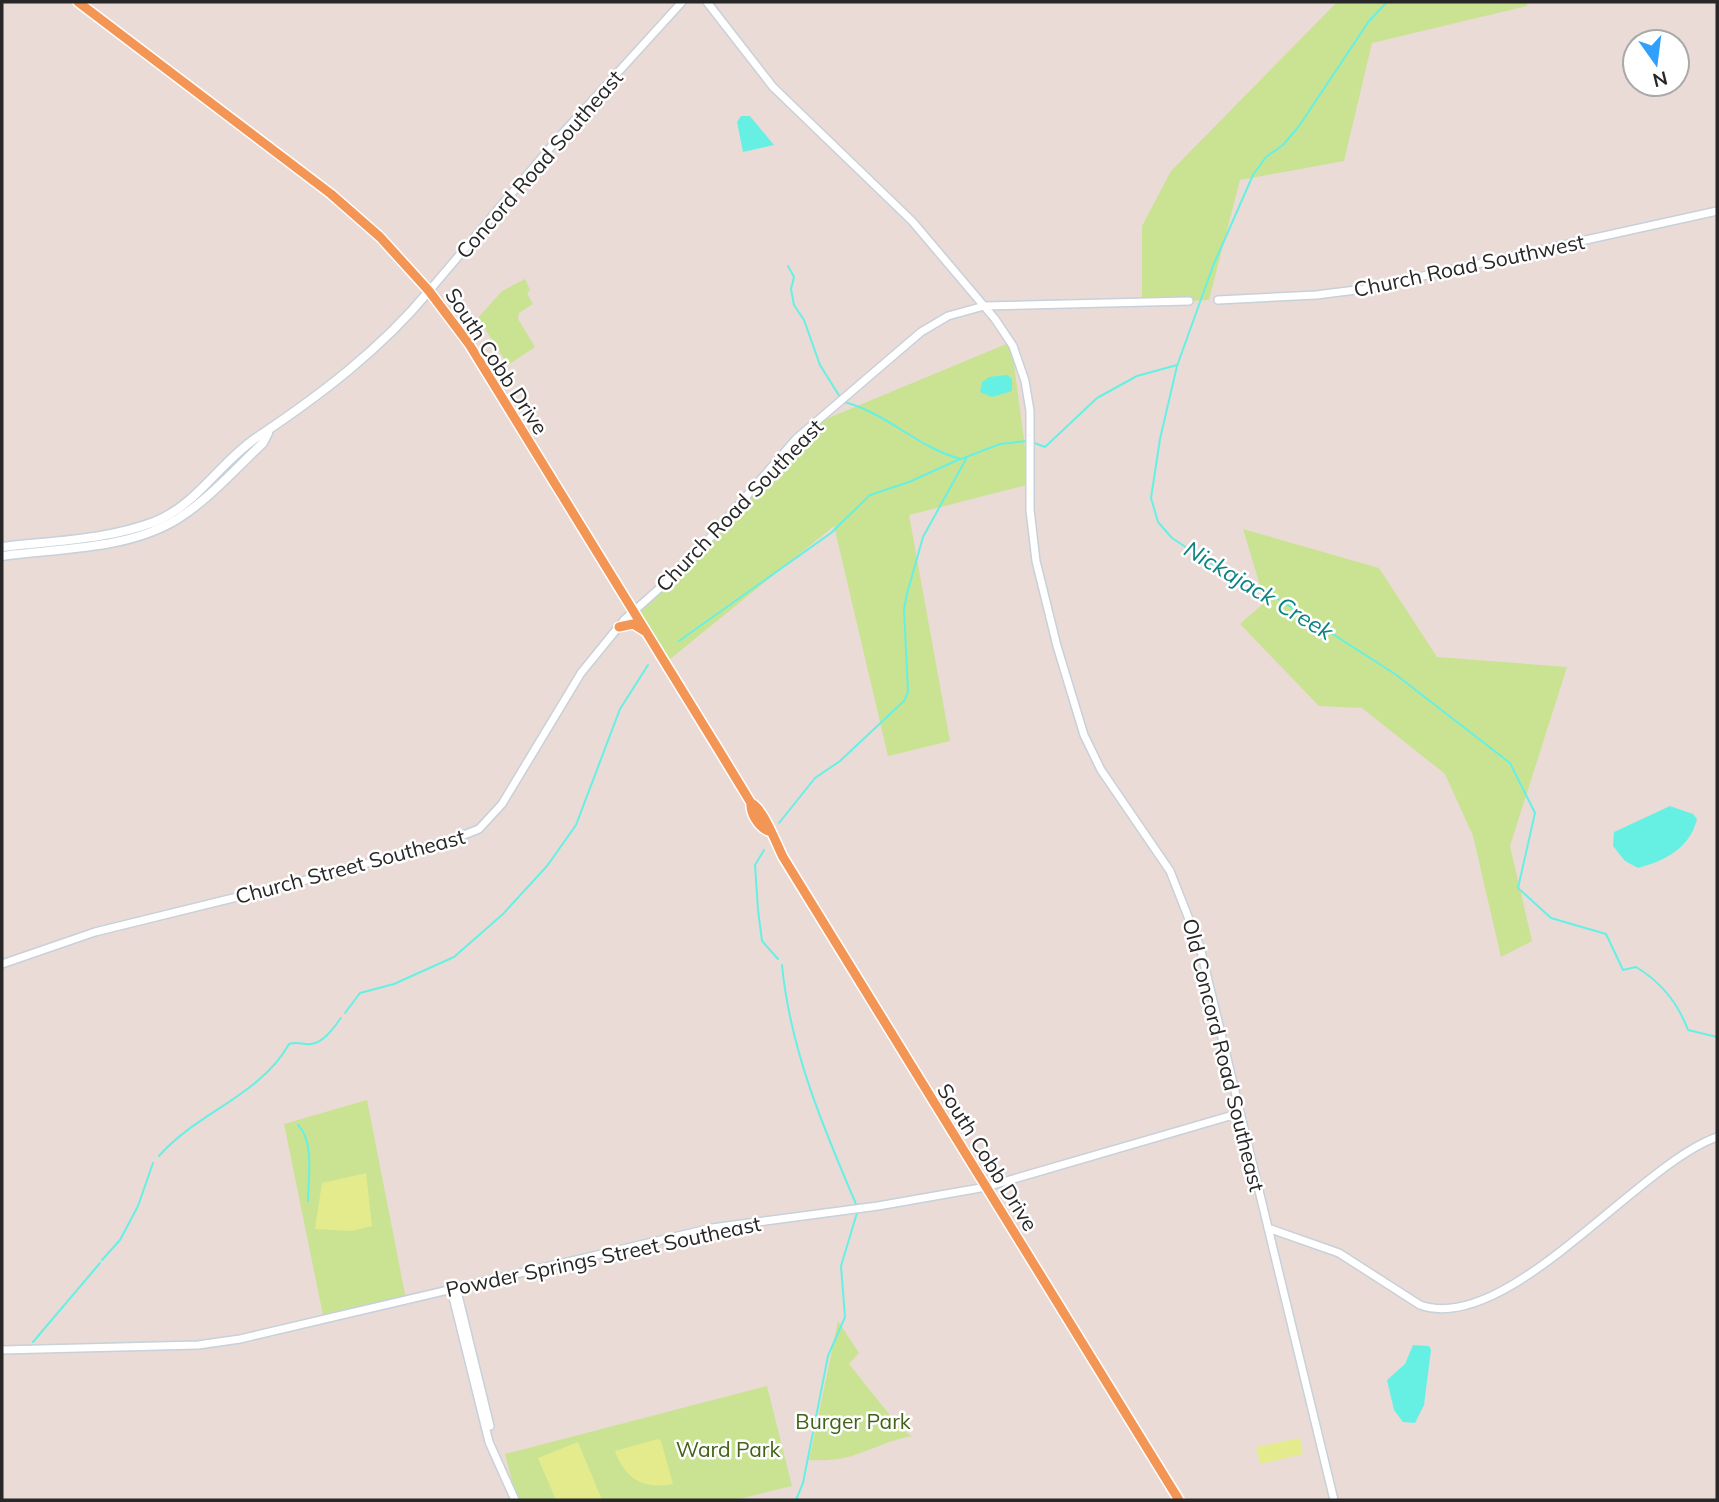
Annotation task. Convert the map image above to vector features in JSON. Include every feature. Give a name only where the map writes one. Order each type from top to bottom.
[{"type":"main road","name":"South Cobb Drive","points":[[78,2],[331,194],[380,237],[429,291],[469,344],[751,803],[750,810],[762,829],[768,831],[1179,1500]]},
{"type":"main road","name":"Concord Road Southeast","points":[[2,547],[116,533],[155,522],[185,505],[257,438],[268,433],[361,362],[429,291]]},
{"type":"main road","name":"Concord Road Southeast","points":[[2,556],[117,541],[158,530],[199,503],[263,443],[268,433]]},
{"type":"main road","points":[[619,627],[633,624],[648,633]]},
{"type":"street","name":"Concord Road Southeast","points":[[429,291],[561,135],[682,2]]},
{"type":"street","name":"Old Concord Road Southeast","points":[[707,2],[773,87],[896,203],[1002,328],[1019,362],[1028,395],[1031,432],[1030,510],[1036,561],[1057,646],[1084,735],[1101,770],[1165,862],[1182,897],[1205,966],[1334,1500]]},
{"type":"street","name":"Church Road Southwest","points":[[1218,300],[1316,295],[1364,289],[1717,211]]},
{"type":"street","points":[[984,306],[1189,301]]},
{"type":"street","name":"Church Road Southeast","points":[[634,611],[689,562],[796,439],[927,328],[948,316],[984,306]]},
{"type":"street","name":"Church Street Southeast","points":[[2,964],[95,932],[306,880],[451,840],[480,829],[502,804],[581,673],[634,611]]},
{"type":"street","name":"Powder Springs Street Southeast","points":[[2,1350],[223,1342],[712,1228],[878,1206],[986,1187],[1240,1113]]},
{"type":"street","points":[[1268,1228],[1339,1253],[1420,1305],[1434,1309],[1455,1307],[1487,1297],[1539,1268],[1671,1161],[1717,1137]]},
{"type":"street","points":[[453,1288],[489,1442],[493,1444],[515,1500]]},
{"type":"green space","points":[[1337,2],[1528,2],[1527,6],[1372,43],[1344,161],[1240,180],[1209,300],[1142,304],[1142,226],[1171,171]]},
{"type":"green space","points":[[525,279],[530,290],[527,293],[533,304],[519,313],[518,319],[535,347],[508,365],[478,318],[502,291]]},
{"type":"green space","points":[[1011,342],[1029,477],[1027,485],[909,515],[950,741],[888,756],[834,526],[664,664],[630,613],[697,550],[776,461],[821,421]]},
{"type":"green space","points":[[1243,529],[1379,568],[1437,657],[1567,667],[1510,846],[1532,941],[1501,957],[1473,836],[1445,774],[1362,708],[1319,706],[1240,624],[1265,602]]},
{"type":"green space","points":[[367,1100],[406,1299],[324,1320],[284,1124]]},
{"type":"green space","points":[[366,1173],[372,1226],[352,1231],[315,1229],[322,1183]]},
{"type":"green space","name":"Burger Park","points":[[838,1321],[859,1353],[849,1364],[901,1429],[912,1436],[840,1459],[809,1460]]},
{"type":"green space","name":"Ward Park","points":[[767,1386],[792,1486],[735,1500],[517,1500],[505,1454]]},
{"type":"green space","points":[[1300,1438],[1303,1454],[1260,1464],[1256,1447]]},
{"type":"green space","points":[[658,1439],[661,1441],[673,1484],[653,1485],[637,1480],[624,1469],[615,1451]]},
{"type":"green space","points":[[578,1442],[602,1500],[556,1500],[538,1458]]},
{"type":"water","points":[[741,116],[750,116],[774,145],[743,152],[737,122]]},
{"type":"water","points":[[1007,375],[1012,379],[1012,391],[992,397],[980,392],[982,382],[989,377]]},
{"type":"water","points":[[1670,806],[1693,814],[1697,819],[1689,838],[1675,852],[1648,865],[1638,868],[1625,861],[1613,846],[1614,832]]},
{"type":"water","points":[[1413,1345],[1429,1346],[1431,1350],[1424,1405],[1415,1423],[1403,1422],[1394,1410],[1387,1380],[1405,1364]]},
{"type":"waterway","name":"Nickajack Creek","points":[[1387,2],[1369,21],[1299,126],[1283,145],[1266,157],[1253,175],[1213,266],[1177,366],[1160,439],[1151,498],[1158,522],[1172,538],[1205,560],[1267,592],[1395,674],[1510,763],[1535,813],[1518,888],[1551,918],[1606,934],[1623,970],[1636,967],[1661,986],[1674,1002],[1688,1030],[1717,1037]]},
{"type":"waterway","points":[[788,266],[794,277],[791,289],[794,305],[804,320],[820,365],[840,397]]},
{"type":"waterway","points":[[1032,442],[1045,447],[1097,398],[1137,376],[1177,365]]},
{"type":"waterway","points":[[844,402],[860,407],[931,447],[961,459],[1000,444],[1026,441]]},
{"type":"waterway","points":[[679,641],[831,533],[870,495],[909,482],[960,459]]},
{"type":"waterway","points":[[779,823],[815,778],[840,761],[904,701],[908,692],[904,609],[907,594],[923,537],[966,459]]},
{"type":"waterway","points":[[345,1013],[360,993],[394,984],[454,957],[503,914],[547,866],[576,825],[620,709],[648,665]]},
{"type":"waterway","points":[[764,850],[755,865],[758,910],[762,941],[778,959]]},
{"type":"waterway","points":[[782,965],[800,1057],[820,1117],[856,1204]]},
{"type":"waterway","points":[[159,1156],[174,1141],[262,1077],[277,1062],[289,1044],[316,1043],[328,1034],[341,1018]]},
{"type":"waterway","points":[[298,1125],[309,1151],[308,1201]]},
{"type":"waterway","points":[[102,1260],[120,1240],[138,1206],[153,1163]]},
{"type":"waterway","points":[[796,1500],[803,1483],[828,1356],[845,1317],[841,1266],[857,1213]]},
{"type":"waterway","points":[[33,1342],[100,1263]]}]
